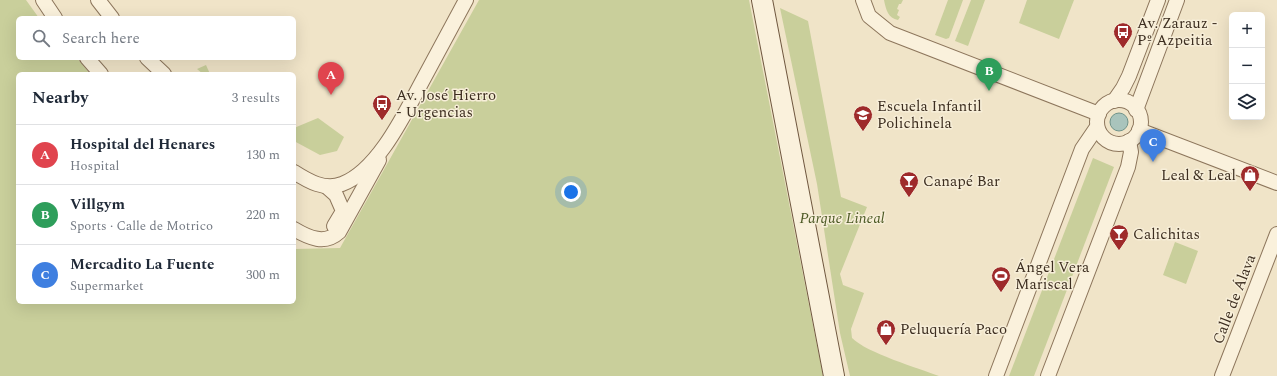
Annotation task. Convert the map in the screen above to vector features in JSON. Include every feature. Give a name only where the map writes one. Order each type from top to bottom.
[{"type":"street","points":[[43,0],[54,16]]},
{"type":"street","points":[[98,0],[110,16]]},
{"type":"street","points":[[296,230],[317,239],[326,240],[333,238],[340,232],[384,147],[466,0]]},
{"type":"street","points":[[762,0],[834,376]]},
{"type":"street","points":[[863,0],[869,16],[884,30],[1098,120]]},
{"type":"street","points":[[996,376],[1082,149],[1105,106],[1114,101],[1129,76],[1158,0]]},
{"type":"street","points":[[1136,110],[1177,0]]},
{"type":"street","points":[[92,60],[100,72]]},
{"type":"street","points":[[149,60],[162,72]]},
{"type":"street","points":[[1098,120],[1102,136],[1110,142],[1120,144],[1129,141],[1135,136],[1139,130],[1140,119],[1136,110],[1126,102],[1114,101]]},
{"type":"street","points":[[1139,130],[1277,183]]},
{"type":"street","points":[[1048,376],[1128,167],[1131,152],[1129,141]]},
{"type":"street","points":[[327,187],[341,185],[353,178],[384,147]]},
{"type":"street","points":[[296,173],[311,182],[327,187],[336,195],[343,210],[329,233],[317,239]]},
{"type":"street","name":"Calle de Álava","points":[[1222,376],[1277,234]]},
{"type":"green space","points":[[0,0],[26,0],[38,16],[16,16],[16,60],[79,60],[88,72],[16,72],[16,304],[296,304],[296,249],[340,248],[479,0],[749,0],[823,376],[0,376]]},
{"type":"green space","points":[[884,0],[903,0],[897,9],[899,10],[897,15],[900,17],[898,20],[888,13]]},
{"type":"green space","points":[[948,0],[963,0],[949,38],[946,39],[935,35]]},
{"type":"green space","points":[[971,0],[985,0],[968,46],[955,41]]},
{"type":"green space","points":[[1027,0],[1074,0],[1059,39],[1019,23]]},
{"type":"green space","name":"Parque Lineal","points":[[780,8],[808,21],[841,197],[867,207],[840,274],[843,285],[864,293],[851,329],[852,338],[859,344],[881,355],[939,376],[850,376],[840,333],[817,184]]},
{"type":"green space","points":[[206,65],[209,72],[201,72],[197,69]]},
{"type":"green space","points":[[318,118],[344,137],[337,151],[320,155],[296,142],[296,127]]},
{"type":"green space","points":[[1093,158],[1114,167],[1034,376],[1009,376]]},
{"type":"green space","points":[[1175,242],[1198,251],[1186,284],[1163,275]]},
{"type":"water","points":[[1119,113],[1125,116],[1128,122],[1125,128],[1119,131],[1113,128],[1110,122],[1113,116]]},
{"type":"place","name":"Av. Zarauz - Pº Azpeitia","points":[[1123,49]]},
{"type":"place","name":"Villgym","points":[[989,91]]},
{"type":"place","name":"Hospital del Henares","points":[[331,95]]},
{"type":"place","name":"Av. José Hierro - Urgencias","points":[[382,121]]},
{"type":"place","name":"Escuela Infantil Polichinela","points":[[863,132]]},
{"type":"place","name":"Mercadito La Fuente","points":[[1153,162]]},
{"type":"place","name":"Leal & Leal","points":[[1250,192]]},
{"type":"place","name":"Canapé Bar","points":[[909,198]]},
{"type":"place","name":"Calichitas","points":[[1119,251]]},
{"type":"place","name":"Ángel Vera Mariscal","points":[[1001,293]]},
{"type":"place","name":"Peluquería Paco","points":[[886,346]]}]
